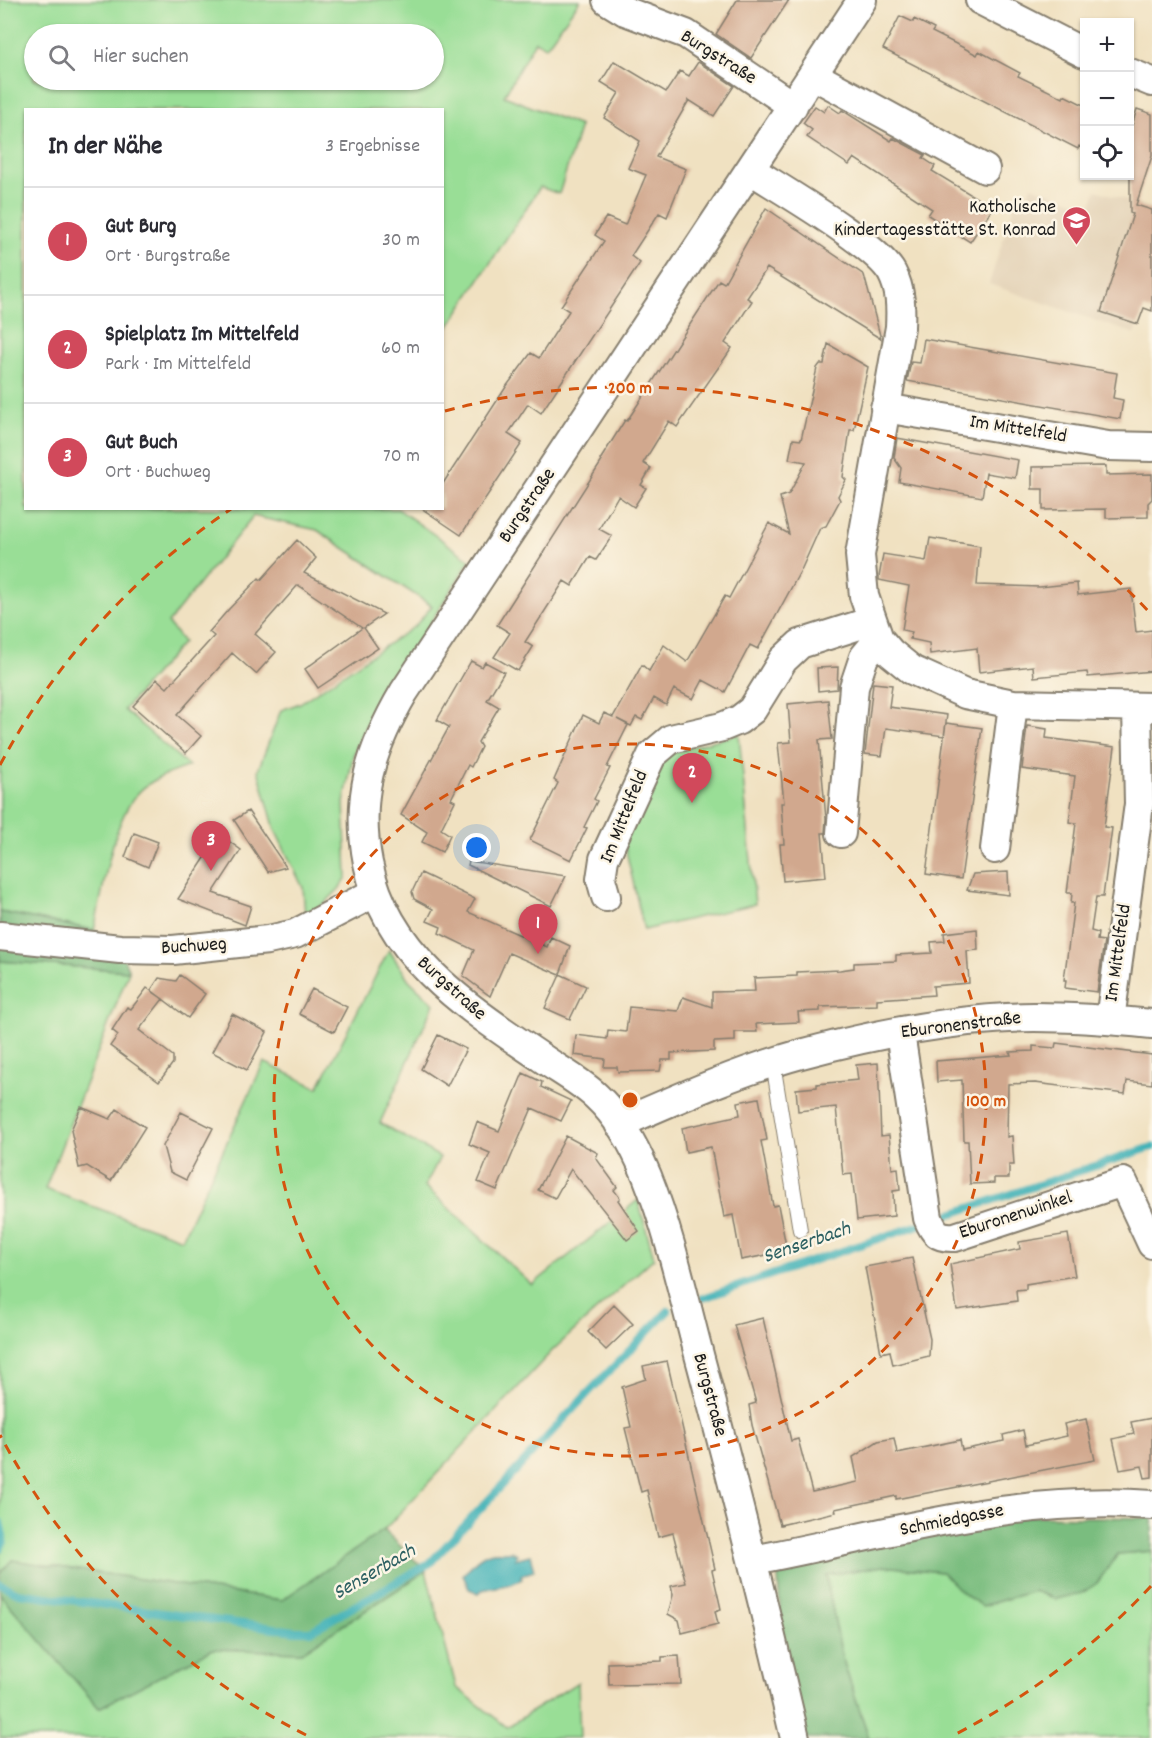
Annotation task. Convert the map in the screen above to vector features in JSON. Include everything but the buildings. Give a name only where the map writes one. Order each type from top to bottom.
[{"type":"street","name":"Burgstraße","points":[[607,0],[625,11],[686,34],[793,106]]},
{"type":"street","name":"Burgstraße","points":[[795,1738],[753,1560],[658,1208],[639,1159],[620,1124],[594,1094],[492,1024],[438,983],[402,941],[376,892],[369,870],[362,821],[367,776],[388,720],[862,0]]},
{"type":"street","points":[[980,0],[1080,50]]},
{"type":"street","points":[[813,75],[985,169]]},
{"type":"street","points":[[1134,75],[1152,82]]},
{"type":"street","name":"Im Mittelfeld","points":[[751,170],[866,246],[891,271],[899,288],[902,306],[900,327],[860,555],[864,596],[875,630],[891,653],[912,670],[965,694],[1013,704],[1144,707],[1139,804],[1110,1020]]},
{"type":"street","name":"Im Mittelfeld","points":[[885,408],[1108,446],[1152,447]]},
{"type":"street","points":[[841,833],[854,687],[875,630]]},
{"type":"street","name":"Im Mittelfeld","points":[[606,897],[601,879],[604,859],[652,754],[671,739],[722,727],[739,720],[752,710],[783,660],[800,644],[875,630]]},
{"type":"street","points":[[995,849],[1013,704]]},
{"type":"street","name":"Buchweg","points":[[0,936],[120,949],[173,950],[268,940],[295,934],[376,892]]},
{"type":"street","name":"Eburonenstraße","points":[[620,1124],[702,1088],[773,1063],[823,1049],[900,1033],[965,1022],[1034,1017],[1152,1024]]},
{"type":"street","name":"Eburonenwinkel","points":[[900,1033],[928,1218],[934,1232],[943,1238],[955,1237],[1123,1182],[1152,1244]]},
{"type":"street","name":"Schmiedgasse","points":[[753,1560],[994,1511],[1053,1503],[1113,1502],[1152,1505]]},
{"type":"lane","points":[[773,1063],[800,1230]]},
{"type":"shaded area","name":"Katholische Kindertagesstätte St. Konrad","points":[[1031,186],[1091,207],[1096,190],[1152,208],[1152,283],[1135,334],[989,284],[1016,199],[1026,201]]},
{"type":"green space","points":[[0,0],[580,0],[546,47],[535,41],[504,96],[580,126],[559,194],[540,187],[444,333],[444,108],[24,108],[24,510],[399,510],[470,560],[367,723],[353,756],[344,803],[347,877],[324,904],[305,915],[303,888],[275,830],[258,770],[281,710],[300,703],[415,626],[432,606],[317,530],[253,516],[168,623],[183,642],[124,710],[189,766],[151,783],[130,803],[115,837],[94,930],[0,912]]},
{"type":"green space","points":[[739,734],[755,904],[644,930],[624,842],[661,755]]},
{"type":"green space","points":[[0,912],[94,930],[119,947],[129,971],[0,961]]},
{"type":"green space","points":[[389,950],[409,980],[434,1004],[380,1123],[440,1157],[425,1186],[532,1285],[638,1200],[654,1258],[553,1350],[384,1530],[282,1600],[12,1560],[0,1573],[0,961],[129,971],[45,1189],[182,1239],[264,1062],[318,1088]]},
{"type":"green space","points":[[1027,1516],[1152,1518],[1152,1551],[1118,1554],[1097,1583],[1082,1593],[1056,1599],[1034,1591],[982,1606],[962,1593],[942,1572],[883,1566],[826,1575],[842,1657],[869,1738],[787,1738],[778,1576],[794,1564]]},
{"type":"green space","points":[[384,1530],[426,1571],[302,1652],[213,1649],[99,1708],[0,1594],[0,1573],[12,1560],[282,1600]]},
{"type":"green space","points":[[1152,1551],[1152,1738],[869,1738],[842,1657],[825,1575],[883,1566],[943,1572],[962,1593],[983,1606],[1034,1591],[1056,1599],[1097,1583],[1118,1554]]},
{"type":"green space","points":[[426,1571],[456,1687],[507,1727],[578,1682],[580,1738],[0,1738],[0,1594],[99,1707],[213,1649],[302,1652]]},
{"type":"water","points":[[511,1551],[517,1554],[515,1559],[530,1555],[534,1571],[521,1575],[522,1579],[511,1584],[482,1590],[479,1593],[469,1589],[463,1575],[476,1561],[488,1553]]},
{"type":"waterway","name":"Senserbach","points":[[942,1217],[1152,1147]]},
{"type":"waterway","name":"Senserbach","points":[[703,1298],[922,1224]]},
{"type":"waterway","name":"Senserbach","points":[[0,1584],[18,1593],[295,1631],[311,1631],[430,1563],[588,1393],[668,1311]]},
{"type":"waterway","name":"Senserbach","points":[[0,1522],[4,1541],[0,1548]]},
{"type":"place","name":"Katholische Kindertagesstätte St. Konrad","points":[[1077,246]]},
{"type":"place","name":"Spielplatz Im Mittelfeld","points":[[692,803]]},
{"type":"place","name":"Gut Buch","points":[[211,871]]},
{"type":"place","name":"Gut Burg","points":[[538,954]]}]
